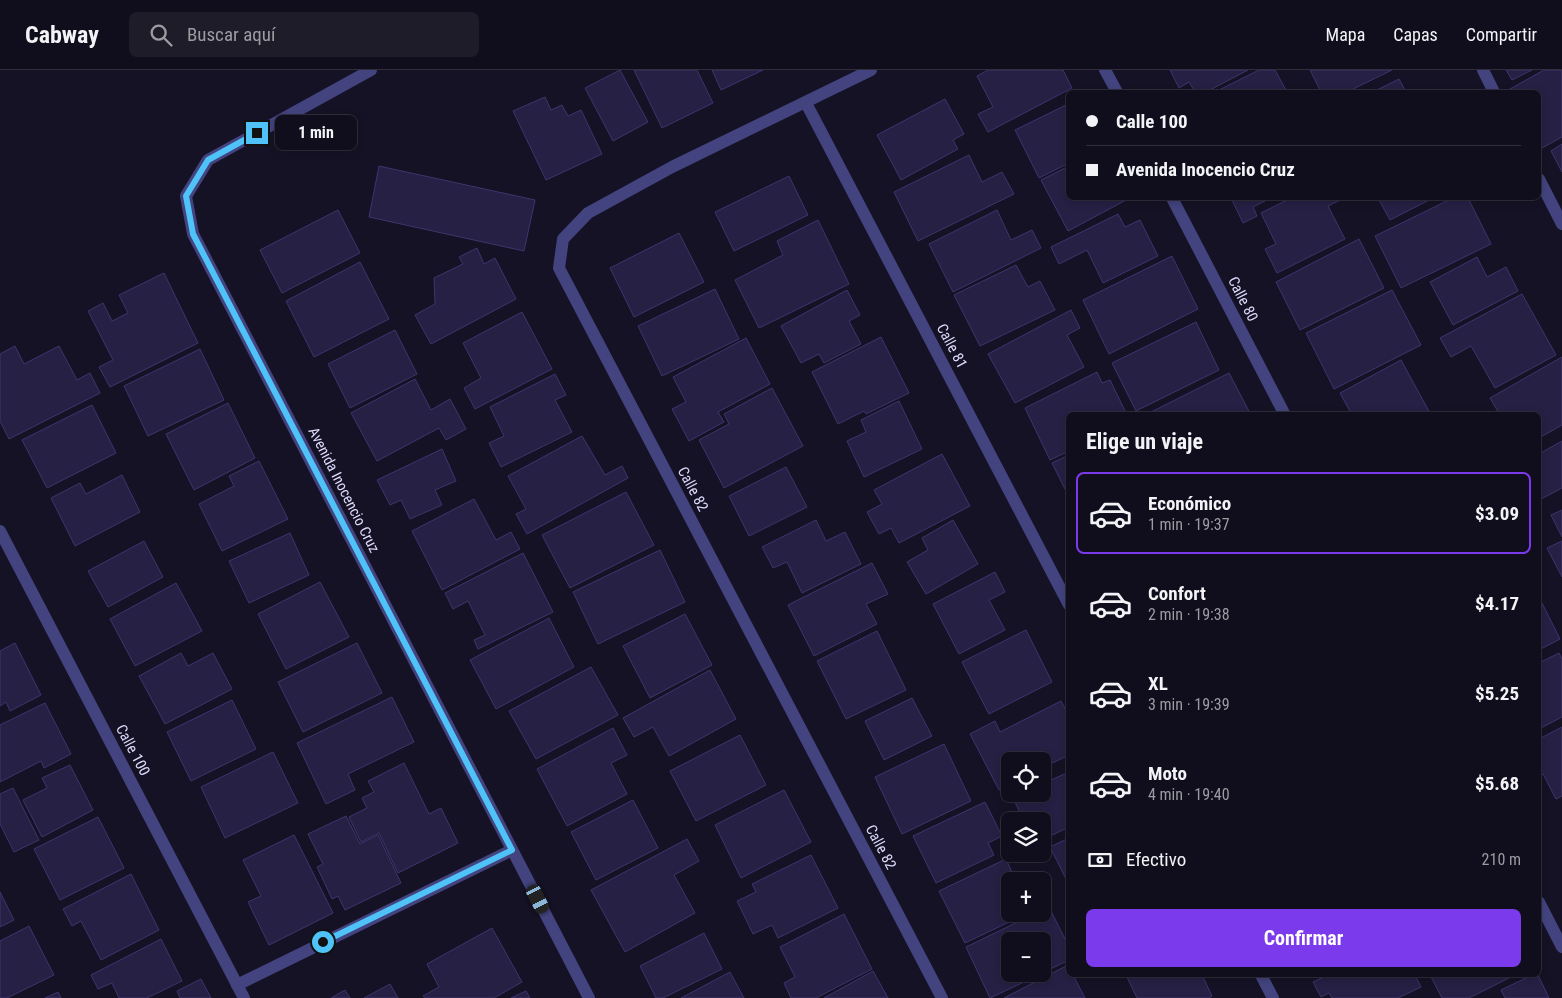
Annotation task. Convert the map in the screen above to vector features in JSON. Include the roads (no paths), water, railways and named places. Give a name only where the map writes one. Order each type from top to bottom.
[{"type":"street","name":"Avenida Inocencio Cruz","points":[[371,70],[208,160],[186,196],[193,234],[589,998]]},
{"type":"street","name":"Calle 82","points":[[871,70],[672,167],[588,213],[563,239],[559,268],[942,998]]},
{"type":"street","points":[[1106,70],[1116,90]]},
{"type":"street","points":[[1483,70],[1493,90]]},
{"type":"street","name":"Calle 81","points":[[806,103],[1066,599]]},
{"type":"street","points":[[1541,183],[1562,224]]},
{"type":"street","name":"Calle 80","points":[[1173,200],[1283,412]]},
{"type":"street","name":"Calle 100","points":[[0,531],[244,998]]},
{"type":"street","points":[[237,984],[512,850]]},
{"type":"street","points":[[1541,906],[1562,947]]},
{"type":"street","points":[[1262,977],[1273,998]]}]
